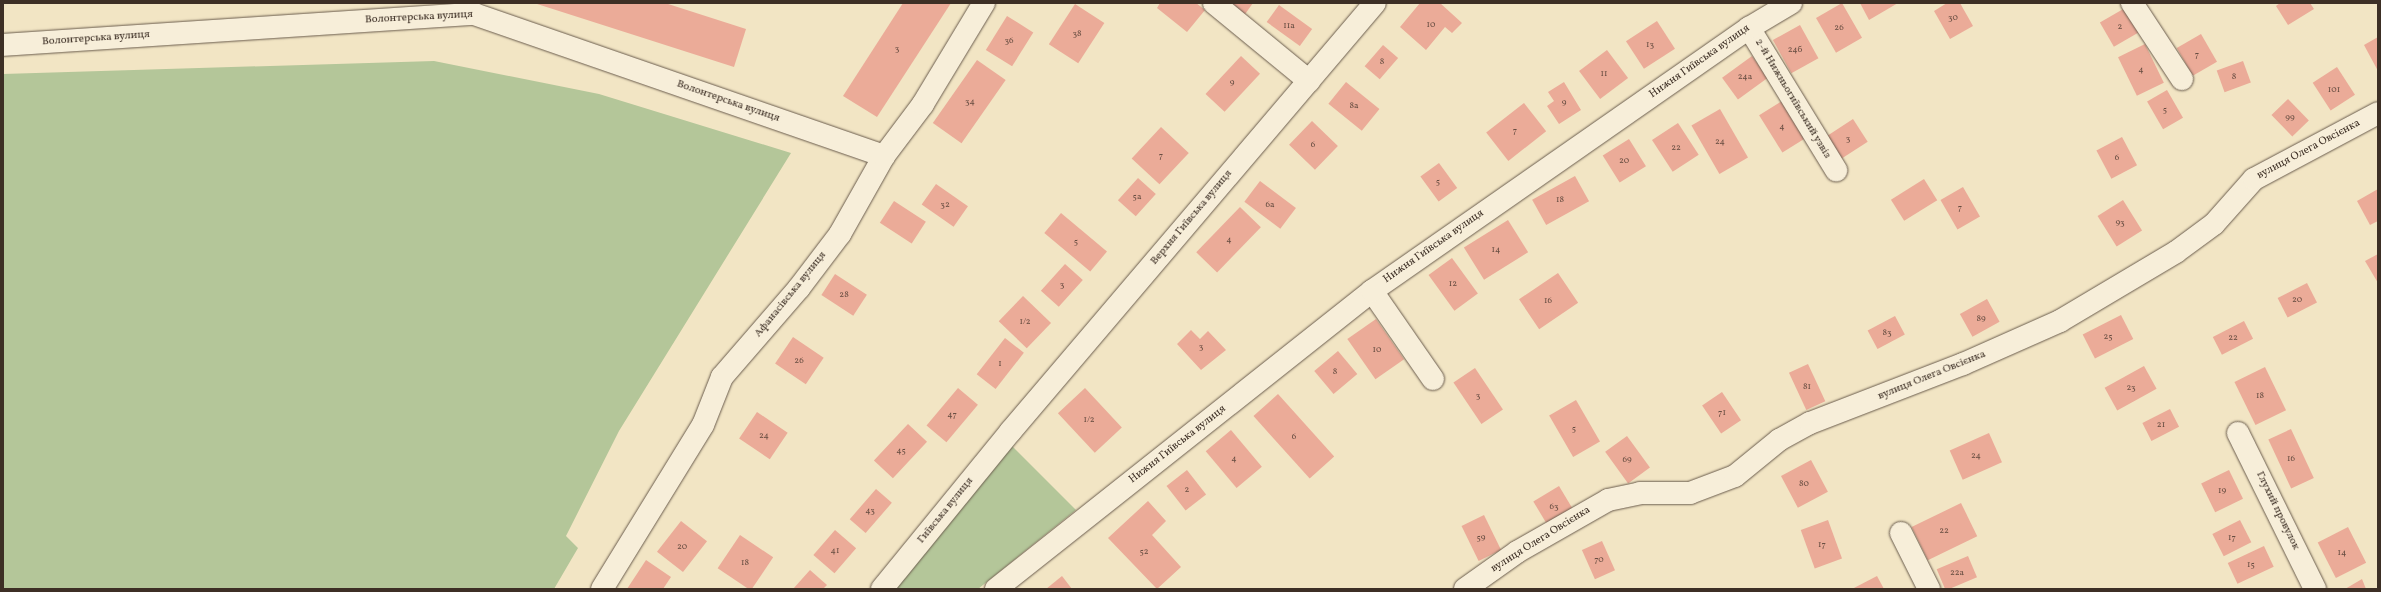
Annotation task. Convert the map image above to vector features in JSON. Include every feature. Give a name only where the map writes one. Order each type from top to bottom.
[{"type":"street","name":"Афанасівська вулиця","points":[[602,589],[703,425],[722,376],[799,288],[840,234],[884,156],[923,104],[984,3]]},
{"type":"street","points":[[1214,3],[1309,81]]},
{"type":"street","name":"Верхня Гиївська вулиця","points":[[1010,432],[1375,3]]},
{"type":"street","name":"Нижня Гиївська вулиця","points":[[996,589],[1372,291],[1749,28],[1792,3]]},
{"type":"street","points":[[2132,3],[2182,79]]},
{"type":"street","name":"Волонтерська вулиця","points":[[3,45],[474,14],[884,156]]},
{"type":"street","name":"2-й Нижньогиївський узвіз","points":[[1749,28],[1836,170]]},
{"type":"street","name":"вулиця Олега Овсієнка","points":[[1465,589],[1517,552],[1608,500],[1640,493],[1690,493],[1735,476],[1779,440],[1810,423],[1956,367],[2060,321],[2176,252],[2214,224],[2254,179],[2378,113]]},
{"type":"street","points":[[1372,291],[1433,379]]},
{"type":"street","name":"Гиївська вулиця","points":[[882,589],[1010,432]]},
{"type":"street","name":"Глухий провулок","points":[[2238,433],[2315,589]]},
{"type":"street","points":[[1901,533],[1928,589]]},
{"type":"green space","points":[[434,61],[599,94],[791,153],[619,431],[566,536],[578,548],[554,589],[3,589],[3,74]]},
{"type":"green space","points":[[1012,446],[1076,510],[978,589],[894,589]]},
{"type":"building","points":[[534,3],[665,3],[746,29],[734,67]]},
{"type":"building","points":[[903,3],[951,3],[877,117],[843,96]]},
{"type":"building","points":[[1160,3],[1196,3],[1205,10],[1187,32],[1157,8]]},
{"type":"building","points":[[1230,3],[1253,3],[1243,17]]},
{"type":"building","points":[[1420,3],[1440,3],[1462,23],[1452,33],[1445,27],[1426,50],[1400,27]]},
{"type":"building","points":[[1842,3],[1862,38],[1836,53],[1816,18]]},
{"type":"building","points":[[1860,3],[1898,3],[1869,20]]},
{"type":"building","points":[[1947,3],[1960,3],[1973,26],[1950,39],[1934,11]]},
{"type":"building","points":[[2280,3],[2310,3],[2314,9],[2288,25],[2276,6]]},
{"type":"building","points":[[1075,4],[1104,23],[1078,63],[1049,44]]},
{"type":"building","points":[[1279,5],[1312,29],[1300,46],[1267,22]]},
{"type":"building","points":[[2125,8],[2139,32],[2114,47],[2100,22]]},
{"type":"building","points":[[1007,16],[1033,32],[1012,66],[986,50]]},
{"type":"building","points":[[1657,21],[1675,49],[1644,69],[1626,41]]},
{"type":"building","points":[[1800,25],[1818,58],[1791,73],[1773,40]]},
{"type":"building","points":[[2201,34],[2217,62],[2193,76],[2177,48]]},
{"type":"building","points":[[2378,37],[2378,71],[2364,45]]},
{"type":"building","points":[[2145,44],[2164,83],[2137,96],[2118,57]]},
{"type":"building","points":[[1383,45],[1398,58],[1380,79],[1365,66]]},
{"type":"building","points":[[1607,50],[1628,78],[1600,99],[1579,71]]},
{"type":"building","points":[[1241,56],[1260,74],[1225,112],[1206,94]]},
{"type":"building","points":[[1752,56],[1768,78],[1738,100],[1722,78]]},
{"type":"building","points":[[977,60],[1006,80],[962,143],[933,123]]},
{"type":"building","points":[[2243,61],[2251,83],[2225,92],[2217,71]]},
{"type":"building","points":[[2337,67],[2355,95],[2331,110],[2313,83]]},
{"type":"building","points":[[1346,82],[1379,109],[1362,131],[1328,104]]},
{"type":"building","points":[[1564,82],[1581,110],[1559,124],[1547,106],[1554,101],[1548,92]]},
{"type":"building","points":[[2167,90],[2183,118],[2163,129],[2147,102]]},
{"type":"building","points":[[2288,99],[2309,121],[2292,137],[2271,115]]},
{"type":"building","points":[[1782,101],[1805,138],[1782,153],[1759,115]]},
{"type":"building","points":[[1524,103],[1546,131],[1508,161],[1486,133]]},
{"type":"building","points":[[1720,109],[1748,157],[1719,174],[1691,126]]},
{"type":"building","points":[[1853,119],[1868,142],[1842,159],[1827,136]]},
{"type":"building","points":[[1312,121],[1338,146],[1315,170],[1289,145]]},
{"type":"building","points":[[1678,123],[1699,155],[1673,172],[1652,140]]},
{"type":"building","points":[[1161,127],[1189,153],[1159,184],[1132,158]]},
{"type":"building","points":[[2122,137],[2137,165],[2111,179],[2096,151]]},
{"type":"building","points":[[1629,139],[1646,166],[1620,183],[1603,155]]},
{"type":"building","points":[[1439,163],[1457,188],[1439,202],[1420,177]]},
{"type":"building","points":[[1575,176],[1589,201],[1546,225],[1532,200]]},
{"type":"building","points":[[1138,178],[1156,194],[1136,216],[1118,200]]},
{"type":"building","points":[[1924,179],[1937,200],[1904,221],[1891,200]]},
{"type":"building","points":[[1260,181],[1296,208],[1280,229],[1244,202]]},
{"type":"building","points":[[936,184],[968,206],[954,227],[922,204]]},
{"type":"building","points":[[1963,187],[1980,216],[1957,229],[1940,200]]},
{"type":"building","points":[[2378,189],[2378,221],[2370,225],[2357,201]]},
{"type":"building","points":[[2123,200],[2142,231],[2117,246],[2098,216]]},
{"type":"building","points":[[894,201],[926,222],[912,244],[880,223]]},
{"type":"building","points":[[1240,207],[1261,227],[1217,272],[1196,252]]},
{"type":"building","points":[[1061,213],[1107,252],[1090,271],[1044,233]]},
{"type":"building","points":[[1508,220],[1528,252],[1484,280],[1464,248]]},
{"type":"building","points":[[2378,254],[2378,283],[2365,261]]},
{"type":"building","points":[[1452,258],[1478,294],[1454,311],[1429,275]]},
{"type":"building","points":[[1065,264],[1083,280],[1059,307],[1041,291]]},
{"type":"building","points":[[1558,273],[1578,303],[1539,329],[1519,299]]},
{"type":"building","points":[[835,274],[867,295],[853,316],[821,295]]},
{"type":"building","points":[[2307,283],[2317,303],[2288,318],[2278,298]]},
{"type":"building","points":[[1023,296],[1051,323],[1027,348],[999,321]]},
{"type":"building","points":[[1987,299],[2000,322],[1972,337],[1960,314]]},
{"type":"building","points":[[2121,315],[2133,339],[2095,359],[2083,335]]},
{"type":"building","points":[[1895,316],[1905,335],[1877,349],[1868,331]]},
{"type":"building","points":[[1376,319],[1404,359],[1375,379],[1347,339]]},
{"type":"building","points":[[2244,321],[2253,339],[2222,355],[2213,337]]},
{"type":"building","points":[[1191,330],[1200,339],[1208,331],[1226,350],[1201,370],[1177,344]]},
{"type":"building","points":[[793,337],[824,358],[806,384],[775,364]]},
{"type":"building","points":[[1005,338],[1024,353],[996,389],[977,374]]},
{"type":"building","points":[[1338,351],[1357,374],[1334,394],[1314,371]]},
{"type":"building","points":[[1808,364],[1825,401],[1806,410],[1789,373]]},
{"type":"building","points":[[2144,366],[2157,389],[2117,411],[2105,388]]},
{"type":"building","points":[[2265,367],[2286,410],[2255,425],[2234,382]]},
{"type":"building","points":[[1475,368],[1503,409],[1481,424],[1453,383]]},
{"type":"building","points":[[958,388],[978,405],[946,442],[927,426]]},
{"type":"building","points":[[1085,388],[1122,427],[1095,453],[1058,413]]},
{"type":"building","points":[[1722,392],[1741,420],[1721,434],[1702,405]]},
{"type":"building","points":[[1278,394],[1334,456],[1310,479],[1253,416]]},
{"type":"building","points":[[1576,400],[1600,442],[1573,457],[1549,416]]},
{"type":"building","points":[[2170,409],[2179,427],[2151,441],[2142,423]]},
{"type":"building","points":[[757,412],[788,433],[770,459],[739,439]]},
{"type":"building","points":[[908,424],[927,442],[893,478],[874,461]]},
{"type":"building","points":[[2291,429],[2314,478],[2291,489],[2268,440]]},
{"type":"building","points":[[1231,430],[1262,467],[1237,488],[1206,451]]},
{"type":"building","points":[[1989,433],[2002,462],[1963,480],[1950,450]]},
{"type":"building","points":[[1627,436],[1650,468],[1628,483],[1605,452]]},
{"type":"building","points":[[1811,460],[1828,492],[1798,508],[1781,476]]},
{"type":"building","points":[[1187,470],[1206,494],[1186,510],[1167,486]]},
{"type":"building","points":[[2229,470],[2243,499],[2215,512],[2201,484]]},
{"type":"building","points":[[1559,486],[1575,513],[1549,528],[1533,501]]},
{"type":"building","points":[[876,489],[892,503],[866,533],[850,519]]},
{"type":"building","points":[[1148,501],[1166,521],[1152,535],[1181,567],[1157,589],[1108,538]]},
{"type":"building","points":[[1961,503],[1977,536],[1928,560],[1912,527]]},
{"type":"building","points":[[1484,515],[1501,550],[1479,561],[1462,526]]},
{"type":"building","points":[[1828,520],[1842,559],[1815,568],[1801,530]]},
{"type":"building","points":[[2240,520],[2251,542],[2224,556],[2212,534]]},
{"type":"building","points":[[681,521],[707,541],[683,572],[657,552]]},
{"type":"building","points":[[2348,527],[2366,563],[2336,578],[2318,542]]},
{"type":"building","points":[[835,530],[856,548],[834,573],[813,555]]},
{"type":"building","points":[[740,535],[773,557],[752,589],[749,589],[718,568]]},
{"type":"building","points":[[1602,541],[1615,570],[1595,579],[1582,550]]},
{"type":"building","points":[[2264,546],[2274,567],[2237,584],[2228,563]]},
{"type":"building","points":[[1968,556],[1977,577],[1949,589],[1945,589],[1937,569]]},
{"type":"building","points":[[646,560],[671,577],[663,589],[627,589]]},
{"type":"building","points":[[810,570],[827,585],[823,589],[793,589]]},
{"type":"building","points":[[1062,576],[1072,589],[1046,589]]},
{"type":"building","points":[[1877,576],[1884,589],[1852,589]]},
{"type":"building","points":[[2362,579],[2366,589],[2345,589]]}]
